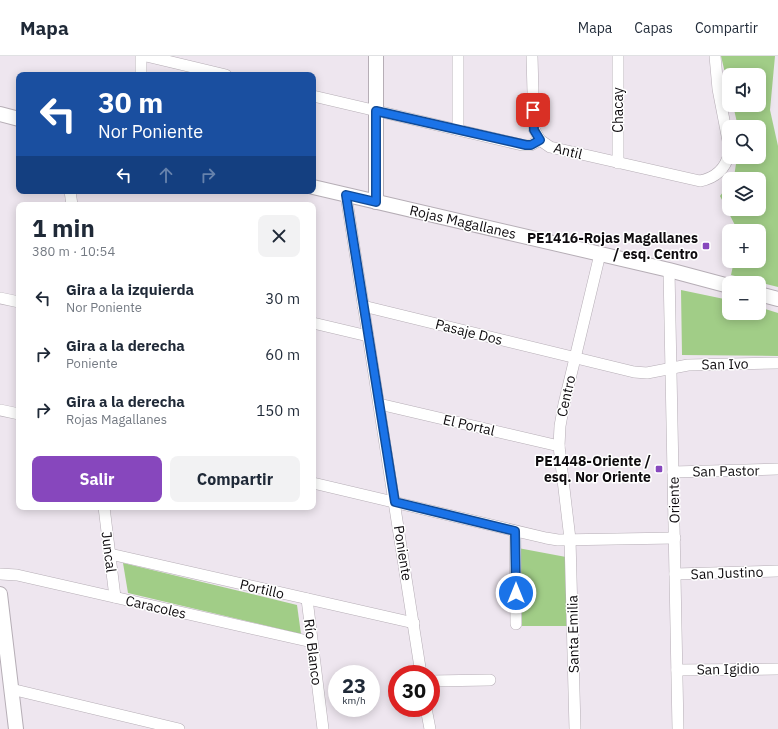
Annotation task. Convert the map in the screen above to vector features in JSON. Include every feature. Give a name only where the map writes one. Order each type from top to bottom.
[{"type":"street","points":[[141,56],[141,72]]},
{"type":"street","points":[[146,56],[213,72]]},
{"type":"street","points":[[376,56],[376,202]]},
{"type":"street","points":[[458,56],[458,130]]},
{"type":"street","points":[[532,56],[534,123],[536,135],[540,140]]},
{"type":"street","name":"Chacay","points":[[618,56],[618,163]]},
{"type":"street","points":[[715,56],[718,89],[724,120]]},
{"type":"street","name":"Antil","points":[[316,97],[522,145],[531,145],[540,140],[544,144],[555,149],[692,180],[700,181],[709,179],[720,172],[726,164]]},
{"type":"street","points":[[0,114],[16,118]]},
{"type":"street","name":"Rojas Magallanes","points":[[316,188],[669,270],[722,284]]},
{"type":"street","name":"Poniente","points":[[346,195],[420,665]]},
{"type":"street","name":"Centro","points":[[570,539],[559,446],[562,414],[600,254]]},
{"type":"street","name":"Oriente","points":[[669,270],[678,729]]},
{"type":"street","points":[[766,296],[778,299]]},
{"type":"street","points":[[0,298],[16,301]]},
{"type":"street","name":"Pasaje Dos","points":[[363,306],[575,358],[641,372],[653,372],[671,368]]},
{"type":"street","points":[[316,324],[368,336]]},
{"type":"street","name":"San Ivo","points":[[671,368],[688,365],[778,363]]},
{"type":"street","name":"El Portal","points":[[379,404],[559,446]]},
{"type":"street","points":[[0,410],[16,413]]},
{"type":"street","name":"San Pastor","points":[[673,472],[778,469]]},
{"type":"street","points":[[316,484],[546,538],[674,538]]},
{"type":"street","name":"Juncal","points":[[104,510],[115,597]]},
{"type":"street","points":[[515,531],[516,624]]},
{"type":"street","name":"Santa Emilia","points":[[570,539],[575,729]]},
{"type":"street","name":"Portillo","points":[[110,554],[414,623]]},
{"type":"street","name":"San Justino","points":[[675,574],[778,571]]},
{"type":"street","name":"Caracoles","points":[[0,574],[17,575],[312,642]]},
{"type":"street","points":[[0,594],[16,729]]},
{"type":"street","name":"Río Blanco","points":[[307,599],[323,729]]},
{"type":"street","name":"San Igidio","points":[[677,670],[778,669]]},
{"type":"street","points":[[440,681],[490,680]]},
{"type":"street","points":[[11,689],[179,729]]},
{"type":"street","points":[[128,717],[130,729]]},
{"type":"street","points":[[428,717],[430,729]]},
{"type":"green space","points":[[721,56],[775,56],[770,110],[778,146],[778,287],[766,284],[766,276],[731,275],[732,268],[766,268],[766,224],[734,224],[730,216],[766,216],[766,172],[735,172],[736,164],[766,164],[766,120],[736,120],[735,112],[766,112],[766,68],[724,68]]},
{"type":"green space","points":[[681,290],[722,299],[722,320],[766,320],[766,309],[778,313],[778,356],[682,355]]},
{"type":"green space","points":[[518,548],[566,557],[567,626],[522,626]]},
{"type":"green space","points":[[123,563],[297,605],[301,634],[128,593]]},
{"type":"place","name":"PE1416-Rojas Magallanes / esq. Centro","points":[[706,246]]},
{"type":"place","name":"PE1448-Oriente / esq. Nor Oriente","points":[[659,469]]},
{"type":"route","points":[[516,593],[515,531],[395,502],[346,195],[376,202],[376,111],[522,145],[531,145],[540,140],[534,130],[533,110]]}]
